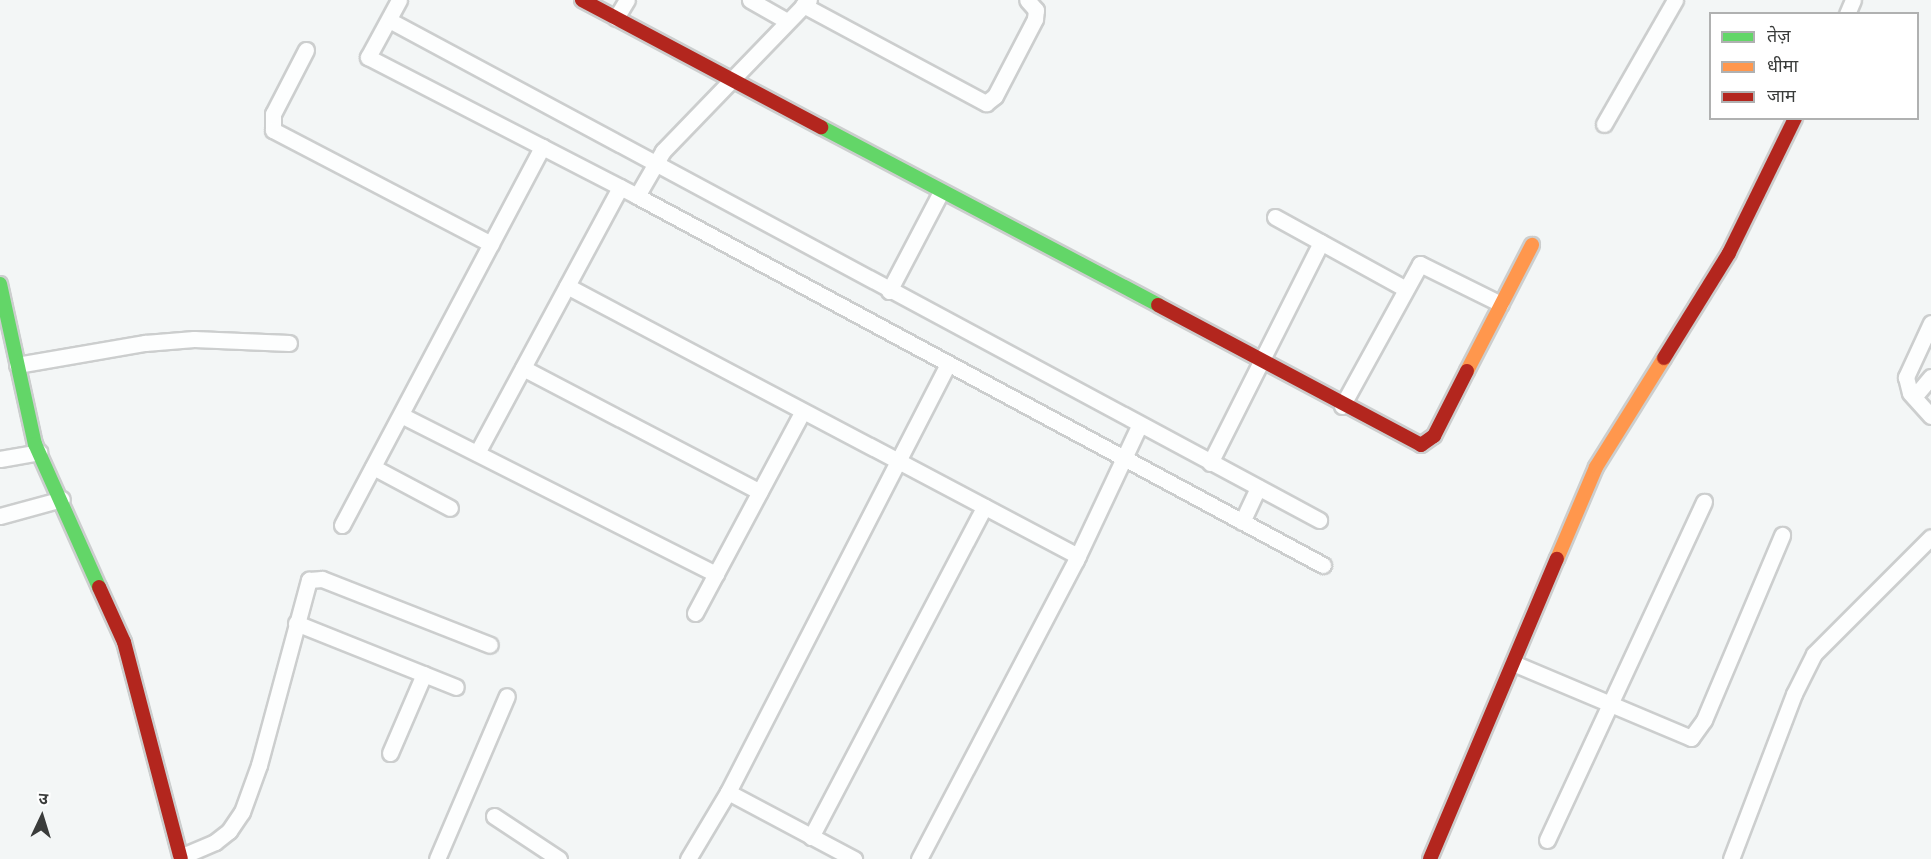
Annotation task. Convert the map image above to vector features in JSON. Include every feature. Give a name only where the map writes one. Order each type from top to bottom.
[{"type":"street","points":[[399,0],[368,57],[637,196],[947,365],[1323,565]]},
{"type":"street","points":[[582,0],[1411,442],[1429,443],[1532,245]]},
{"type":"street","points":[[616,18],[627,0]]},
{"type":"street","points":[[750,0],[787,21]]},
{"type":"street","points":[[637,196],[663,151],[806,3],[986,103],[995,96],[1035,19],[1036,10],[1027,0]]},
{"type":"street","points":[[1604,124],[1675,0]]},
{"type":"street","points":[[389,20],[1139,426],[1319,519]]},
{"type":"street","points":[[306,50],[273,114],[273,130],[491,244]]},
{"type":"street","points":[[1430,859],[1596,467],[1729,253],[1794,120]]},
{"type":"street","points":[[342,525],[542,147]]},
{"type":"street","points":[[477,453],[620,187]]},
{"type":"street","points":[[889,291],[941,192]]},
{"type":"street","points":[[1275,217],[1404,288]]},
{"type":"street","points":[[1210,463],[1321,242]]},
{"type":"street","points":[[1342,406],[1414,269],[1420,264],[1429,266],[1501,304]]},
{"type":"street","points":[[0,284],[39,452],[124,642],[180,858],[215,842],[229,831],[242,812],[259,765],[306,587],[314,577],[490,645]]},
{"type":"street","points":[[567,286],[802,413],[1078,556]]},
{"type":"street","points":[[1931,323],[1906,377],[1914,397],[1931,416]]},
{"type":"street","points":[[17,365],[184,339],[290,343]]},
{"type":"street","points":[[689,858],[728,792],[947,365]]},
{"type":"street","points":[[523,368],[760,492]]},
{"type":"street","points":[[1914,397],[1931,377]]},
{"type":"street","points":[[695,613],[802,413]]},
{"type":"street","points":[[401,415],[716,574]]},
{"type":"street","points":[[919,859],[1078,556],[1139,426]]},
{"type":"street","points":[[0,459],[39,452]]},
{"type":"street","points":[[373,467],[450,508]]},
{"type":"street","points":[[1242,522],[1258,488]]},
{"type":"street","points":[[0,516],[62,500]]},
{"type":"street","points":[[1547,840],[1704,502]]},
{"type":"street","points":[[812,837],[984,507]]},
{"type":"street","points":[[1513,663],[1683,737],[1698,734],[1782,535]]},
{"type":"street","points":[[1731,859],[1814,654],[1931,537]]},
{"type":"street","points":[[296,622],[456,687]]},
{"type":"street","points":[[390,753],[424,674]]},
{"type":"street","points":[[437,859],[507,696]]},
{"type":"street","points":[[728,792],[854,859]]},
{"type":"street","points":[[494,816],[559,859]]},
{"type":"traffic: fast","points":[[821,127],[1158,305]]},
{"type":"traffic: fast","points":[[0,284],[35,444],[99,587]]},
{"type":"traffic: slow","points":[[1467,371],[1532,245]]},
{"type":"traffic: slow","points":[[1557,559],[1596,467],[1664,358]]},
{"type":"traffic: jam","points":[[582,0],[821,127]]},
{"type":"traffic: jam","points":[[1664,358],[1729,253],[1794,120]]},
{"type":"traffic: jam","points":[[1158,305],[1421,445],[1434,436],[1467,371]]},
{"type":"traffic: jam","points":[[1430,859],[1557,559]]},
{"type":"traffic: jam","points":[[99,587],[124,642],[181,859]]}]
